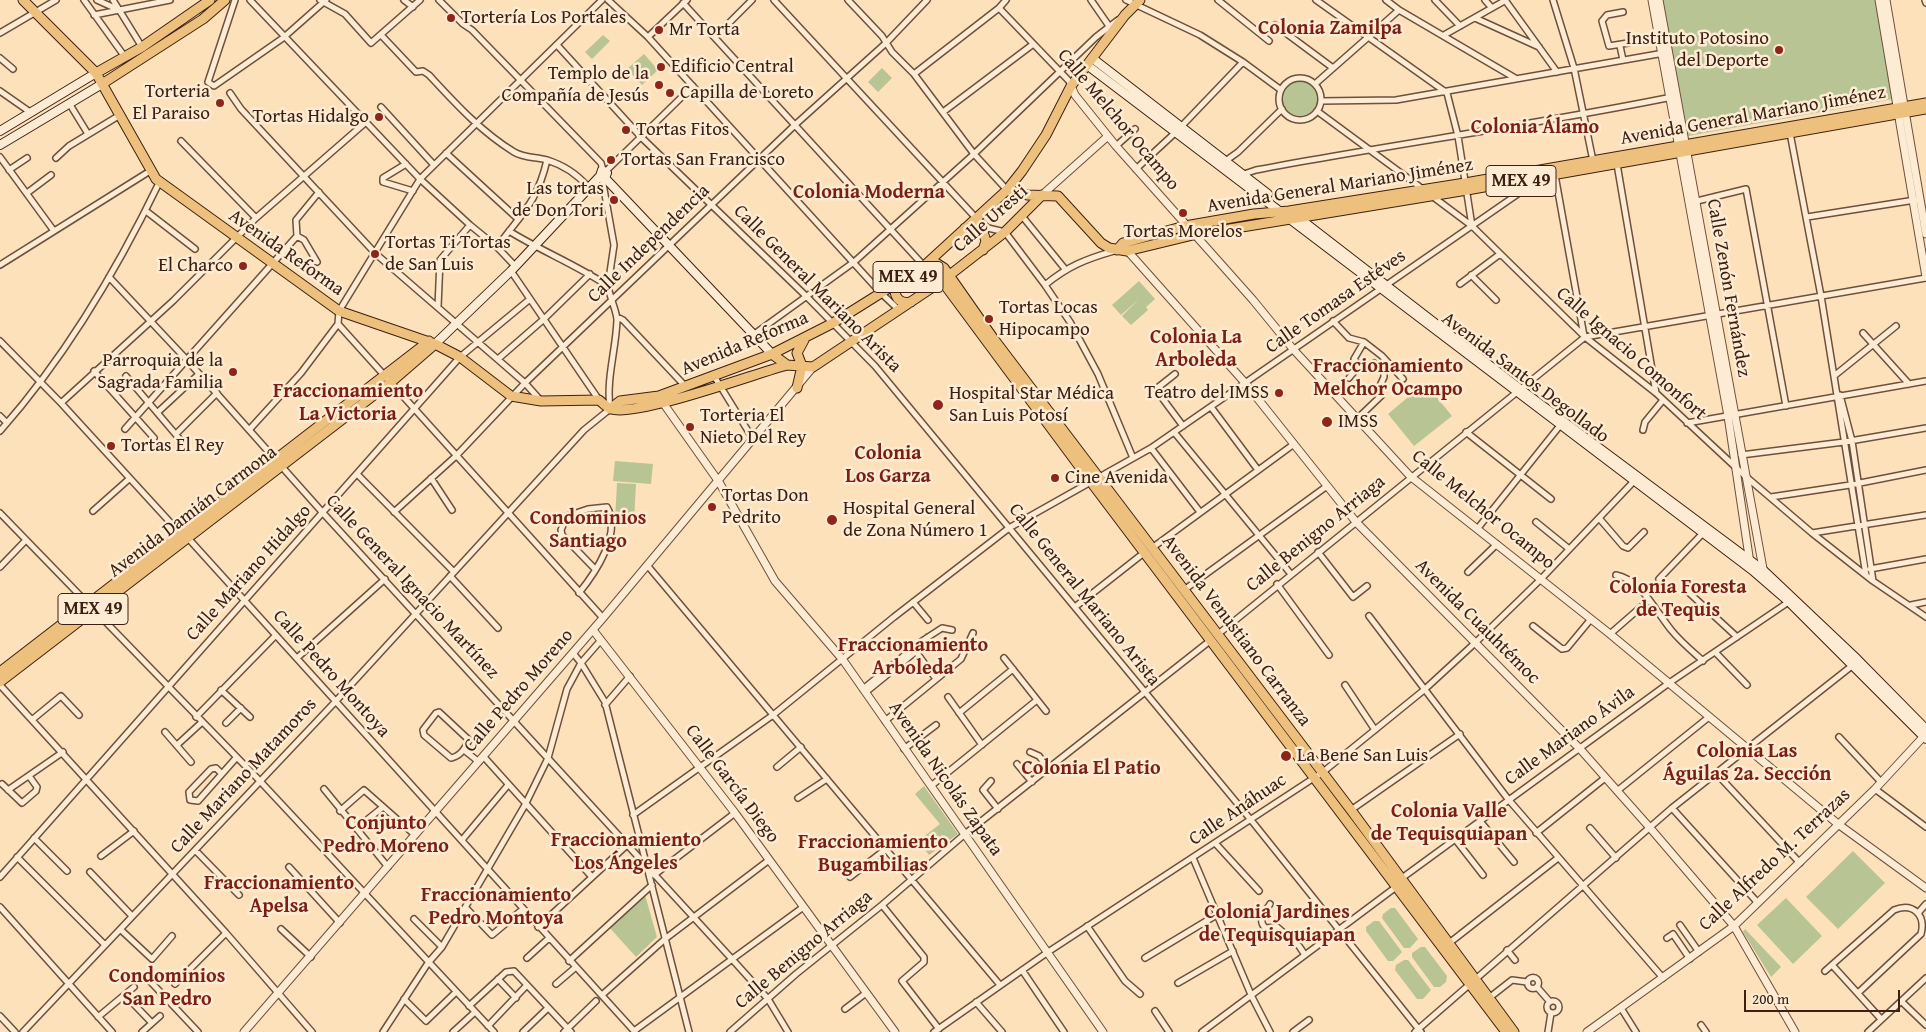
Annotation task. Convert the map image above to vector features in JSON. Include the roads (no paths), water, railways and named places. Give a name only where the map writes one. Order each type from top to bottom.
[{"type":"main road","name":"Avenida Reforma","points":[[23,0],[96,73],[150,171],[160,181],[273,264],[340,310],[432,342],[460,357],[511,396],[541,401],[599,400]]},
{"type":"main road","points":[[0,131],[142,47],[210,0]]},
{"type":"main road","points":[[0,145],[102,84],[203,19],[225,0]]},
{"type":"main road","name":"Avenida Reforma","points":[[661,399],[683,388],[772,354],[806,338],[924,266],[1005,191],[1046,135],[1071,86],[1125,15],[1138,2]]},
{"type":"main road","name":"Avenida Santos Degollado","points":[[1090,61],[1518,390],[1705,531],[1765,582],[1791,600]]},
{"type":"main road","name":"Avenida General Mariano Jiménez","points":[[1122,248],[1162,232],[1186,226],[1254,214],[1290,215],[1431,195],[1466,186],[1593,161],[1789,130],[1901,110],[1926,103]]},
{"type":"main road","name":"Avenida General Mariano Jiménez","points":[[1901,110],[1926,109]]},
{"type":"main road","name":"Avenida General Mariano Jiménez","points":[[1122,248],[1164,243],[1193,235],[1423,189],[1543,177],[1617,164],[1683,148]]},
{"type":"main road","points":[[603,174],[772,354],[787,364],[813,367]]},
{"type":"main road","name":"Avenida Damián Carmona","points":[[0,683],[90,607],[388,379],[452,326],[513,268],[588,187],[603,174]]},
{"type":"main road","points":[[1005,191],[1019,196],[1028,208]]},
{"type":"main road","name":"Avenida Cuauhtémoc","points":[[1005,191],[1023,195],[1058,196],[1101,243],[1122,248]]},
{"type":"main road","name":"Calle Uresti","points":[[813,367],[945,279],[1005,232],[1042,195]]},
{"type":"main road","points":[[965,229],[974,227],[983,232],[986,241],[982,250]]},
{"type":"main road","points":[[1162,232],[1164,243]]},
{"type":"main road","points":[[924,266],[932,263],[940,265],[945,279]]},
{"type":"main road","name":"Avenida Venustiano Carranza","points":[[945,279],[1214,637],[1314,779],[1396,887],[1472,982],[1489,998],[1514,1032]]},
{"type":"main road","points":[[899,282],[895,289],[897,297],[903,302],[911,302]]},
{"type":"main road","points":[[797,388],[802,366],[797,353],[806,338]]},
{"type":"main road","name":"Avenida Reforma","points":[[610,409],[623,410],[718,385],[787,364]]},
{"type":"main road","points":[[599,400],[610,409]]},
{"type":"main road","name":"Avenida Santos Degollado","points":[[1705,531],[1763,570],[1926,735]]},
{"type":"main road","name":"Avenida Venustiano Carranza","points":[[1149,550],[1184,590],[1214,637],[1323,772],[1402,878],[1506,1032]]},
{"type":"main road","name":"Avenida Damián Carmona","points":[[0,672],[90,607]]},
{"type":"street","points":[[0,33],[56,0]]},
{"type":"street","points":[[84,0],[125,57]]},
{"type":"street","points":[[97,0],[119,10]]},
{"type":"street","points":[[113,0],[142,47]]},
{"type":"street","points":[[94,15],[170,0]]},
{"type":"street","points":[[235,0],[208,82],[210,85],[214,86],[283,38],[323,1],[345,14],[371,43],[382,36],[420,0]]},
{"type":"street","points":[[250,0],[283,38],[420,179],[497,247],[513,268],[530,299],[599,400]]},
{"type":"street","points":[[404,0],[413,7]]},
{"type":"street","points":[[439,0],[522,80],[602,162],[614,245],[608,286],[610,300],[617,317],[607,391],[610,409]]},
{"type":"street","points":[[250,430],[301,373],[338,324],[340,310],[376,254],[420,179],[602,0]]},
{"type":"street","points":[[608,0],[648,37],[899,310]]},
{"type":"street","points":[[715,37],[752,0]]},
{"type":"street","points":[[774,0],[976,218],[988,228],[1005,232],[1070,322],[1098,374],[1134,458]]},
{"type":"street","points":[[848,0],[886,42],[892,52],[914,74],[974,154],[1005,191]]},
{"type":"street","name":"Calle Independencia","points":[[394,512],[456,456],[511,396],[564,347],[610,300],[796,124],[848,79],[927,0]]},
{"type":"street","points":[[914,74],[999,8],[1006,0]]},
{"type":"street","points":[[1091,0],[1109,26]]},
{"type":"street","points":[[1126,0],[1138,2],[1200,35],[1243,62],[1281,90]]},
{"type":"street","points":[[1218,0],[1269,41]]},
{"type":"street","points":[[1316,0],[1447,93],[1458,136],[1472,226]]},
{"type":"street","points":[[1386,0],[1399,10],[1516,79]]},
{"type":"street","points":[[1435,0],[1460,26]]},
{"type":"street","points":[[1485,0],[1492,8]]},
{"type":"street","points":[[1444,35],[1505,0],[1557,72]]},
{"type":"street","points":[[1552,0],[1574,68],[1593,161]]},
{"type":"street","name":"Calle Zenón Fernández","points":[[1652,0],[1666,53]]},
{"type":"street","name":"Calle Zenón Fernández","points":[[1659,0],[1666,53],[1712,315],[1765,582]]},
{"type":"street","points":[[1879,0],[1917,200],[1926,277]]},
{"type":"street","points":[[1886,0],[1901,110]]},
{"type":"street","points":[[648,37],[685,2],[715,37],[892,228],[924,266]]},
{"type":"street","name":"Calle Melchor Ocampo","points":[[999,8],[1032,45],[1060,72],[1071,86],[1075,95],[1116,146],[1193,235],[1253,300],[1293,349],[1358,417],[1410,476],[1592,619],[1838,824],[1926,888]]},
{"type":"street","points":[[1315,84],[1399,10]]},
{"type":"street","points":[[1623,12],[1607,15],[1602,20],[1609,46],[1620,46],[1628,43]]},
{"type":"street","points":[[753,335],[854,262],[974,154],[1109,26],[1125,15]]},
{"type":"street","points":[[1475,18],[1539,48]]},
{"type":"street","points":[[1275,25],[1333,68]]},
{"type":"street","points":[[382,36],[416,72],[423,71],[429,75],[476,125],[521,156],[547,160],[567,170],[588,187]]},
{"type":"street","name":"Calle General Mariano Arista","points":[[557,45],[641,137],[852,342],[1251,820],[1340,929],[1418,1031]]},
{"type":"street","points":[[942,112],[1032,45]]},
{"type":"street","points":[[1620,46],[1623,60]]},
{"type":"street","points":[[1321,101],[1396,100],[1447,93],[1574,68],[1666,53]]},
{"type":"street","points":[[0,58],[12,69]]},
{"type":"street","points":[[1136,169],[1179,130],[1243,62]]},
{"type":"street","points":[[1296,78],[1310,80],[1315,84],[1321,94],[1321,101],[1317,111],[1311,116],[1300,120],[1290,116],[1282,109],[1280,97],[1281,90],[1285,85],[1296,78]]},
{"type":"street","name":"Avenida Damián Carmona","points":[[603,174],[693,86]]},
{"type":"street","points":[[0,91],[30,112]]},
{"type":"street","points":[[230,92],[241,109],[376,254],[438,307],[452,326],[498,359],[541,401]]},
{"type":"street","points":[[1240,176],[1367,149],[1458,136],[1674,97]]},
{"type":"street","points":[[69,103],[88,134]]},
{"type":"street","points":[[381,107],[434,165]]},
{"type":"street","points":[[1222,163],[1238,152],[1282,109]]},
{"type":"street","name":"Calle Ignacio Comonfort","points":[[1317,111],[1472,226],[1584,337],[1663,400],[1744,475],[1812,533],[1866,573],[1873,581],[1926,617]]},
{"type":"street","points":[[56,158],[69,146],[120,115]]},
{"type":"street","points":[[61,403],[256,218],[366,122]]},
{"type":"street","points":[[1116,146],[1135,129]]},
{"type":"street","points":[[1789,130],[1821,296],[1838,397],[1850,486],[1872,568],[1873,581]]},
{"type":"street","name":"Calle Uresti","points":[[1042,195],[1108,136]]},
{"type":"street","points":[[181,141],[256,218]]},
{"type":"street","points":[[446,152],[518,219]]},
{"type":"street","points":[[0,157],[54,231]]},
{"type":"street","points":[[9,170],[27,158]]},
{"type":"street","points":[[497,247],[535,198],[541,184],[547,160]]},
{"type":"street","points":[[406,164],[383,178],[383,182],[413,191]]},
{"type":"street","points":[[1617,164],[1646,326],[1656,394]]},
{"type":"street","points":[[0,265],[150,171]]},
{"type":"street","points":[[27,193],[51,175]]},
{"type":"street","points":[[1555,175],[1584,337]]},
{"type":"street","name":"Calle Tomasa Estéves","points":[[633,814],[773,715],[913,602],[1009,528],[1151,448],[1246,384],[1382,286],[1543,177]]},
{"type":"street","points":[[0,431],[42,382],[109,277],[146,211],[160,181]]},
{"type":"street","points":[[1693,202],[1746,190],[1786,406]]},
{"type":"street","points":[[125,429],[186,358],[297,236],[296,220],[319,192]]},
{"type":"street","points":[[1807,217],[1917,200]]},
{"type":"street","points":[[1917,200],[1926,234]]},
{"type":"street","points":[[146,211],[195,249]]},
{"type":"street","points":[[1022,216],[1065,269]]},
{"type":"street","points":[[438,307],[440,260],[470,225]]},
{"type":"street","points":[[509,231],[534,246],[590,274],[608,286]]},
{"type":"street","points":[[297,236],[304,240],[317,262]]},
{"type":"street","name":"Avenida General Mariano Jiménez","points":[[1045,285],[1065,269],[1084,260],[1122,248]]},
{"type":"street","name":"Avenida Cuauhtémoc","points":[[1122,248],[1246,384],[1356,522],[1618,790],[1734,926],[1796,1032]]},
{"type":"street","points":[[1460,284],[1500,254]]},
{"type":"street","points":[[498,359],[544,319],[590,274]]},
{"type":"street","points":[[1471,276],[1496,300]]},
{"type":"street","name":"Calle General Ignacio Martínez","points":[[109,277],[186,358],[323,514],[385,579],[654,875],[694,916],[768,999],[788,1032]]},
{"type":"street","name":"Calle Benigno Arriaga","points":[[730,1032],[912,881],[964,834],[1214,637],[1290,573],[1356,522],[1410,476],[1584,337],[1926,277]]},
{"type":"street","name":"Calle Mariano Hidalgo","points":[[0,877],[460,357],[530,299]]},
{"type":"street","points":[[617,317],[623,320],[683,388]]},
{"type":"street","points":[[1333,321],[1349,338],[1364,342],[1382,356],[1403,379]]},
{"type":"street","points":[[338,324],[603,618]]},
{"type":"street","points":[[1834,376],[1896,326]]},
{"type":"street","points":[[1863,333],[1910,384]]},
{"type":"street","name":"Calle Pedro Montoya","points":[[0,341],[42,382],[129,479],[244,600],[462,840],[538,927],[635,1031]]},
{"type":"street","points":[[1349,378],[1359,366],[1354,359],[1364,342]]},
{"type":"street","points":[[1358,417],[1382,395],[1379,388],[1384,372],[1374,363]]},
{"type":"street","name":"Calle Pedro Moreno","points":[[244,1032],[340,924],[435,811],[573,654],[719,482],[813,367]]},
{"type":"street","points":[[94,371],[154,438]]},
{"type":"street","points":[[158,412],[199,374]]},
{"type":"street","points":[[1175,374],[1156,389],[1183,426]]},
{"type":"street","points":[[126,376],[183,443]]},
{"type":"street","points":[[714,376],[753,439]]},
{"type":"street","points":[[1687,424],[1926,381]]},
{"type":"street","points":[[176,434],[217,393]]},
{"type":"street","points":[[1838,397],[1852,441],[1866,573]]},
{"type":"street","name":"Avenida Nicolás Zapata","points":[[661,399],[719,482],[774,581],[843,660],[1103,1032]]},
{"type":"street","points":[[1643,430],[1645,422],[1663,400]]},
{"type":"street","points":[[1211,408],[1258,470]]},
{"type":"street","name":"Calle Mariano Matamoros","points":[[23,1032],[336,700],[584,430],[610,409]]},
{"type":"street","points":[[0,416],[7,423]]},
{"type":"street","name":"Calle Zenón Fernández","points":[[1731,416],[1734,465],[1752,570]]},
{"type":"street","points":[[1478,528],[1562,422]]},
{"type":"street","points":[[1741,455],[1852,441],[1926,428]]},
{"type":"street","points":[[1174,432],[1290,573]]},
{"type":"street","points":[[1466,432],[1551,499]]},
{"type":"street","points":[[1075,607],[1200,512],[1294,444]]},
{"type":"street","points":[[1151,448],[1200,512]]},
{"type":"street","points":[[1771,497],[1850,486],[1926,470]]},
{"type":"street","points":[[356,474],[452,574],[498,628]]},
{"type":"street","points":[[431,478],[452,510]]},
{"type":"street","name":"Calle Anáhuac","points":[[937,1030],[1048,952],[1216,844],[1323,772],[1424,690],[1476,643],[1541,579],[1568,548],[1636,478]]},
{"type":"street","points":[[93,511],[129,479]]},
{"type":"street","points":[[1184,590],[1327,486]]},
{"type":"street","points":[[579,593],[595,569],[609,546],[611,514],[607,507],[588,509],[567,516],[560,530],[562,535],[595,569]]},
{"type":"street","points":[[0,513],[259,780],[364,895],[494,1032]]},
{"type":"street","points":[[1812,533],[1926,515]]},
{"type":"street","points":[[1599,518],[1628,548],[1644,532]]},
{"type":"street","points":[[1536,522],[1568,548]]},
{"type":"street","points":[[1659,579],[1705,531]]},
{"type":"street","points":[[0,567],[26,540]]},
{"type":"street","points":[[1468,572],[1497,544]]},
{"type":"street","points":[[1318,552],[1353,597],[1367,586]]},
{"type":"street","points":[[1866,573],[1872,568],[1926,559]]},
{"type":"street","points":[[647,565],[1000,985]]},
{"type":"street","points":[[1616,575],[1627,578],[1649,600],[1673,632],[1703,661]]},
{"type":"street","points":[[297,658],[385,579]]},
{"type":"street","points":[[1277,584],[1329,655]]},
{"type":"street","points":[[1686,589],[1737,637]]},
{"type":"street","points":[[1610,634],[1649,600]]},
{"type":"street","name":"Calle Mariano Ávila","points":[[1202,1032],[1252,997],[1396,887],[1402,878],[1508,799],[1580,750],[1669,683],[1716,653],[1791,600]]},
{"type":"street","points":[[913,602],[928,620]]},
{"type":"street","points":[[1911,605],[1926,602]]},
{"type":"street","points":[[1369,616],[1508,799],[1663,978]]},
{"type":"street","points":[[1533,626],[1562,649],[1567,648],[1592,619]]},
{"type":"street","points":[[864,691],[929,637],[942,628],[952,630]]},
{"type":"street","name":"Calle García Diego","points":[[593,630],[735,813],[802,908],[895,1032]]},
{"type":"street","points":[[885,721],[961,659],[973,633]]},
{"type":"street","points":[[196,716],[275,636]]},
{"type":"street","points":[[383,1032],[428,963],[442,947],[489,871],[548,758],[564,695],[582,662],[601,640]]},
{"type":"street","points":[[915,649],[936,679]]},
{"type":"street","points":[[1716,653],[1747,685]]},
{"type":"street","points":[[573,654],[582,662],[598,688],[605,705],[689,1032]]},
{"type":"street","points":[[1004,658],[1046,711]]},
{"type":"street","points":[[1418,1031],[1507,950],[1651,829],[1672,808],[1855,662]]},
{"type":"street","points":[[959,713],[1012,669]]},
{"type":"street","points":[[605,705],[630,676]]},
{"type":"street","points":[[0,683],[226,933],[312,1032]]},
{"type":"street","points":[[1344,685],[1375,730]]},
{"type":"street","points":[[221,690],[250,716]]},
{"type":"street","points":[[33,719],[61,696],[79,715]]},
{"type":"street","points":[[948,697],[982,745]]},
{"type":"street","points":[[931,786],[1038,700]]},
{"type":"street","points":[[226,723],[241,708]]},
{"type":"street","points":[[439,712],[468,737],[469,740],[464,750],[451,758],[424,735],[423,730],[436,713],[439,712]]},
{"type":"street","points":[[1618,790],[1709,717]]},
{"type":"street","points":[[177,745],[202,723]]},
{"type":"street","points":[[904,749],[936,725]]},
{"type":"street","points":[[166,732],[191,762]]},
{"type":"street","points":[[1351,810],[1460,734]]},
{"type":"street","name":"Calle Alfredo M. Terrazas","points":[[1587,1032],[1734,926],[1875,789],[1926,735]]},
{"type":"street","points":[[1839,737],[1881,782]]},
{"type":"street","points":[[777,767],[801,747]]},
{"type":"street","points":[[464,750],[482,759],[592,877]]},
{"type":"street","points":[[8,790],[63,752]]},
{"type":"street","points":[[1030,752],[1039,756],[1049,768]]},
{"type":"street","points":[[222,773],[216,768],[211,769],[189,792],[190,800],[198,801],[236,758]]},
{"type":"street","points":[[1017,764],[1032,782]]},
{"type":"street","points":[[1716,773],[1800,863]]},
{"type":"street","points":[[2,784],[18,802],[25,801],[36,791],[37,787],[29,776]]},
{"type":"street","points":[[1536,833],[1606,778]]},
{"type":"street","points":[[798,798],[827,779]]},
{"type":"street","points":[[990,781],[983,790],[998,809]]},
{"type":"street","points":[[462,840],[508,785]]},
{"type":"street","points":[[324,789],[340,811],[388,867]]},
{"type":"street","points":[[1875,789],[1926,827]]},
{"type":"street","points":[[340,811],[364,790],[415,835]]},
{"type":"street","points":[[368,819],[383,807]]},
{"type":"street","points":[[1672,808],[1758,904]]},
{"type":"street","points":[[654,875],[735,813]]},
{"type":"street","points":[[1480,820],[1514,862]]},
{"type":"street","points":[[1590,828],[1616,858]]},
{"type":"street","points":[[101,856],[134,831]]},
{"type":"street","points":[[34,838],[67,871]]},
{"type":"street","points":[[1456,838],[1483,875]]},
{"type":"street","points":[[1216,844],[1258,891]]},
{"type":"street","points":[[538,927],[627,845]]},
{"type":"street","points":[[850,877],[886,849]]},
{"type":"street","points":[[195,850],[239,895]]},
{"type":"street","points":[[17,857],[105,946]]},
{"type":"street","points":[[1193,858],[1252,997],[1270,1032]]},
{"type":"street","points":[[1448,944],[1558,858]]},
{"type":"street","points":[[602,995],[665,939],[769,860]]},
{"type":"street","points":[[289,867],[340,924]]},
{"type":"street","points":[[90,872],[132,916]]},
{"type":"street","points":[[570,961],[652,885]]},
{"type":"street","points":[[1270,904],[1261,920],[1261,924],[1265,928],[1278,928],[1299,946],[1305,955]]},
{"type":"street","points":[[1919,912],[1926,904]]},
{"type":"street","points":[[882,905],[924,958],[924,962],[902,981],[937,1030]]},
{"type":"street","points":[[1825,971],[1833,966],[1894,910],[1904,906],[1914,908],[1919,912],[1924,926],[1921,934],[1858,993]]},
{"type":"street","points":[[0,907],[110,1031]]},
{"type":"street","points":[[466,908],[492,935],[523,909]]},
{"type":"street","points":[[635,1031],[731,958],[802,908]]},
{"type":"street","points":[[1145,958],[1218,914]]},
{"type":"street","points":[[414,919],[442,947]]},
{"type":"street","points":[[1680,925],[1699,952]]},
{"type":"street","points":[[1087,926],[1125,981],[1140,994]]},
{"type":"street","points":[[281,929],[311,957]]},
{"type":"street","points":[[121,930],[152,959],[172,936]]},
{"type":"street","points":[[175,984],[226,933]]},
{"type":"street","points":[[1666,938],[1673,934],[1690,959]]},
{"type":"street","points":[[527,958],[549,938]]},
{"type":"street","points":[[1507,950],[1515,960]]},
{"type":"street","points":[[1178,983],[1233,952]]},
{"type":"street","points":[[1833,966],[1881,1019]]},
{"type":"street","points":[[556,984],[576,967]]},
{"type":"street","points":[[469,1006],[509,970],[514,971],[568,1031],[596,1001]]},
{"type":"street","points":[[1022,970],[1064,1032]]},
{"type":"street","points":[[1527,982],[1530,978],[1536,978],[1539,982],[1536,987]]},
{"type":"street","points":[[1868,1032],[1926,978]]},
{"type":"street","points":[[148,979],[198,1032]]},
{"type":"street","points":[[498,979],[516,998]]},
{"type":"street","points":[[1489,998],[1512,980],[1527,982]]},
{"type":"street","points":[[1527,982],[1530,987],[1536,987],[1550,1002],[1556,1002],[1559,1007],[1557,1012],[1551,1013]]},
{"type":"street","points":[[488,1026],[527,985]]},
{"type":"street","points":[[98,1017],[134,987]]},
{"type":"street","points":[[404,999],[426,1021],[456,992]]},
{"type":"street","points":[[845,1009],[866,993]]},
{"type":"street","points":[[125,995],[152,1023]]},
{"type":"street","points":[[1901,1001],[1926,1026]]},
{"type":"street","points":[[976,1002],[1002,1032]]},
{"type":"street","points":[[1548,1032],[1551,1013],[1546,1007],[1550,1002]]},
{"type":"street","points":[[523,1032],[548,1008]]},
{"type":"street","points":[[1621,1008],[1636,1032]]},
{"type":"street","points":[[1155,1011],[1169,1032]]},
{"type":"street","points":[[453,1032],[475,1012]]},
{"type":"street","points":[[0,1016],[15,1032]]},
{"type":"street","points":[[142,1032],[160,1016]]},
{"type":"street","points":[[1293,1032],[1309,1020]]},
{"type":"street","points":[[1701,1025],[1706,1032]]},
{"type":"street","points":[[386,1026],[392,1032]]},
{"type":"place","name":"Tortería Los Portales","points":[[451,18]]},
{"type":"place","name":"Mr Torta","points":[[659,30]]},
{"type":"place","name":"Instituto Potosino del Deporte","points":[[1779,50]]},
{"type":"place","name":"Edificio Central","points":[[661,67]]},
{"type":"place","name":"Templo de la Compañía de Jesús","points":[[659,85]]},
{"type":"place","name":"Capilla de Loreto","points":[[670,93]]},
{"type":"place","name":"Torteria El Paraiso","points":[[220,103]]},
{"type":"place","name":"Tortas Hidalgo","points":[[379,117]]},
{"type":"place","name":"Tortas Fitos","points":[[626,130]]},
{"type":"place","name":"Tortas San Francisco","points":[[611,160]]},
{"type":"place","name":"Las tortas de Don Tori","points":[[614,200]]},
{"type":"place","name":"Tortas Morelos","points":[[1183,213]]},
{"type":"place","name":"Tortas Ti Tortas de San Luis","points":[[375,254]]},
{"type":"place","name":"El Charco","points":[[243,266]]},
{"type":"place","name":"Tortas Locas Hipocampo","points":[[989,319]]},
{"type":"place","name":"Parroquia de la Sagrada Familia","points":[[233,372]]},
{"type":"place","name":"Teatro del IMSS","points":[[1279,393]]},
{"type":"place","name":"Hospital Star Médica San Luis Potosí","points":[[938,405]]},
{"type":"place","name":"IMSS","points":[[1327,422]]},
{"type":"place","name":"Torteria El Nieto Del Rey","points":[[690,427]]},
{"type":"place","name":"Tortas El Rey","points":[[111,446]]},
{"type":"place","name":"Cine Avenida","points":[[1055,478]]},
{"type":"place","name":"Tortas Don Pedrito","points":[[712,507]]},
{"type":"place","name":"Hospital General de Zona Número 1","points":[[832,520]]},
{"type":"place","name":"La Bene San Luis","points":[[1286,756]]},
{"type":"district","name":"Colonia Zamilpa","points":[[1330,29]]},
{"type":"district","name":"Colonia Álamo","points":[[1535,128]]},
{"type":"district","name":"Colonia Moderna","points":[[869,193]]},
{"type":"district","name":"Colonia La Arboleda","points":[[1196,350]]},
{"type":"district","name":"Fraccionamiento Melchor Ocampo","points":[[1388,378]]},
{"type":"district","name":"Fraccionamiento La Victoria","points":[[348,404]]},
{"type":"district","name":"Colonia Los Garza","points":[[888,466]]},
{"type":"district","name":"Condominios Santiago","points":[[588,530]]},
{"type":"district","name":"Colonia Foresta de Tequis","points":[[1678,600]]},
{"type":"district","name":"Fraccionamiento Arboleda","points":[[913,658]]},
{"type":"district","name":"Colonia Las Águilas 2a. Sección","points":[[1747,764]]},
{"type":"district","name":"Colonia El Patio","points":[[1091,769]]},
{"type":"district","name":"Colonia Valle de Tequisquiapan","points":[[1449,824]]},
{"type":"district","name":"Conjunto Pedro Moreno","points":[[386,836]]},
{"type":"district","name":"Fraccionamiento Los Ángeles","points":[[626,852]]},
{"type":"district","name":"Fraccionamiento Bugambilias","points":[[873,854]]},
{"type":"district","name":"Fraccionamiento Apelsa","points":[[279,896]]},
{"type":"district","name":"Fraccionamiento Pedro Montoya","points":[[496,908]]},
{"type":"district","name":"Colonia Jardines de Tequisquiapan","points":[[1277,924]]},
{"type":"district","name":"Condominios San Pedro","points":[[167,988]]}]
